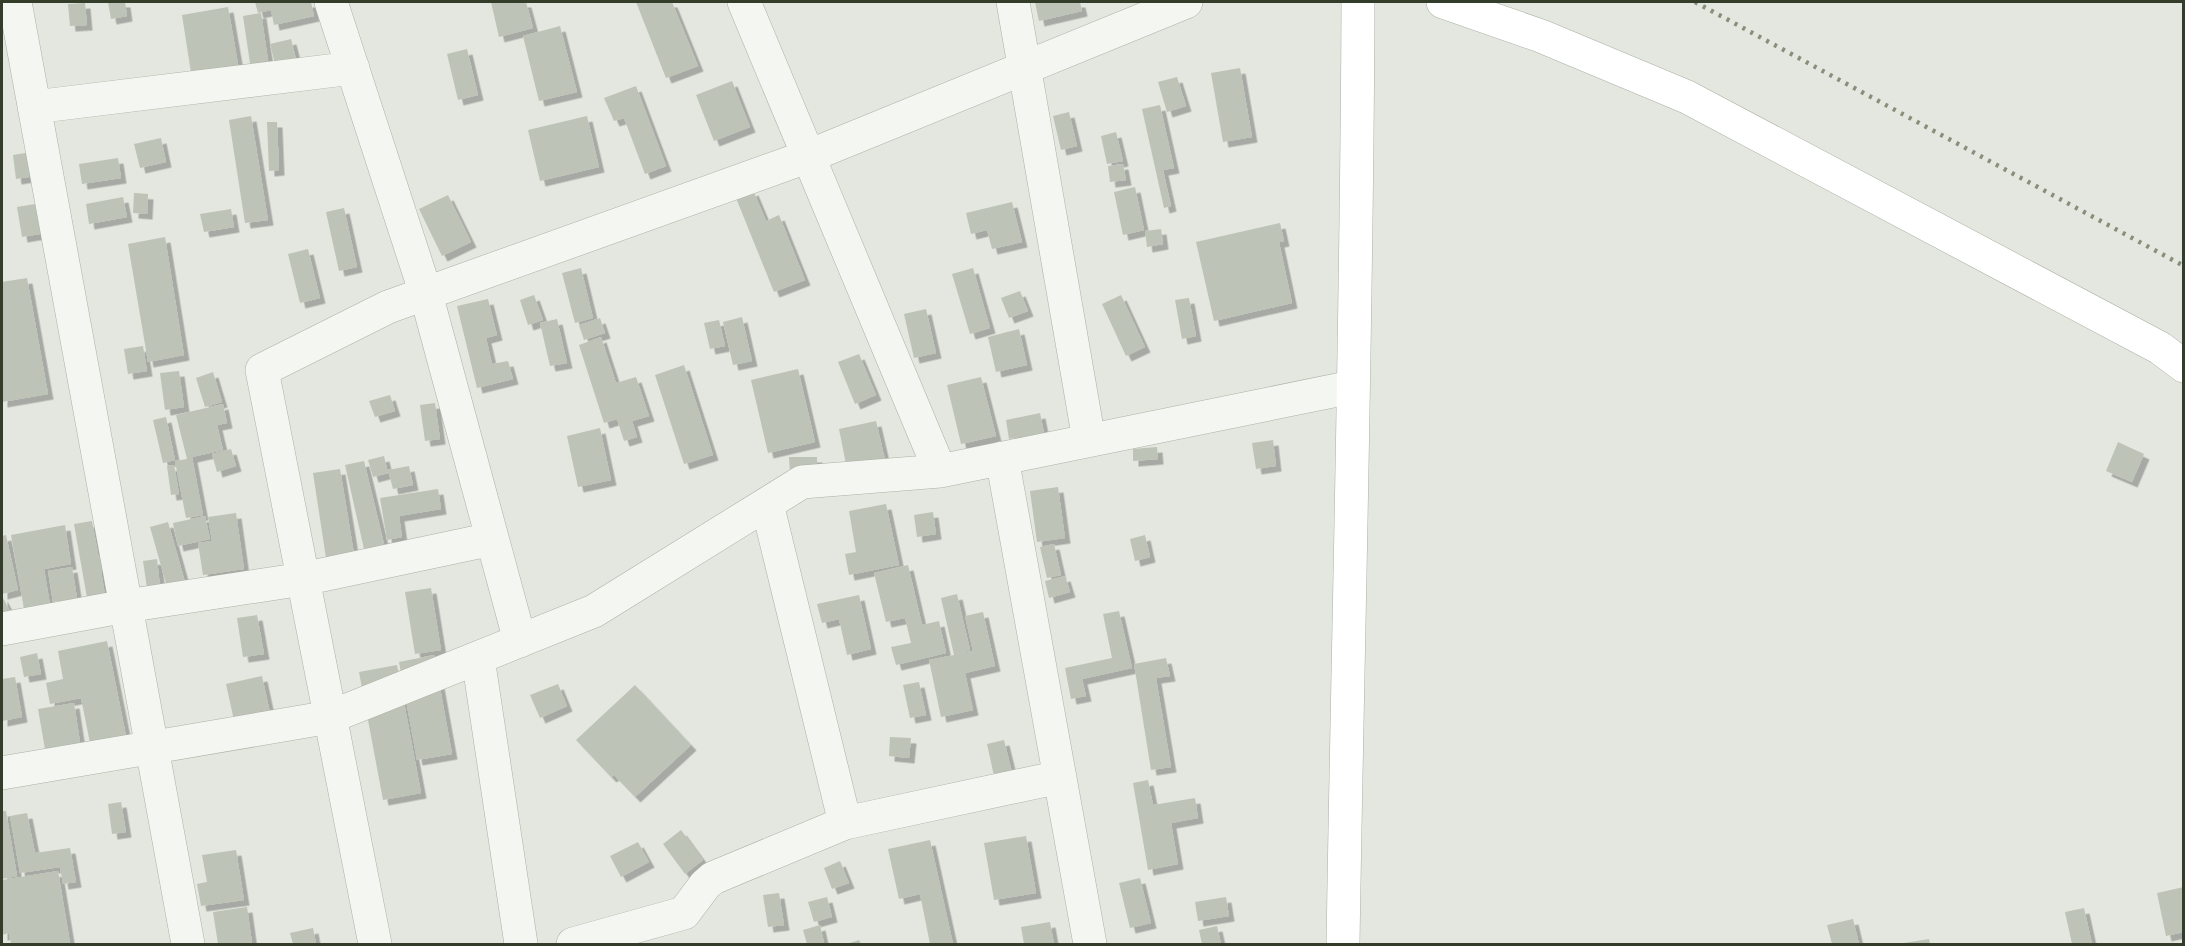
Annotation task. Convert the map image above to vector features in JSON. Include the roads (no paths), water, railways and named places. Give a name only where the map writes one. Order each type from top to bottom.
[{"type":"main road","points":[[1343,945],[1357,193],[1358,2]]},
{"type":"main road","points":[[1443,2],[1541,36],[1687,97],[2160,348],[2184,366]]},
{"type":"street","points":[[15,2],[188,945]]},
{"type":"street","points":[[331,2],[426,294],[520,641]]},
{"type":"street","points":[[744,2],[940,471]]},
{"type":"street","points":[[1013,2],[1089,440]]},
{"type":"street","points":[[375,945],[262,370],[388,307],[809,156],[1186,2]]},
{"type":"street","points":[[34,107],[353,68]]},
{"type":"street","points":[[2,773],[330,717],[594,611],[802,483],[940,471],[1352,387]]},
{"type":"street","points":[[1002,458],[1090,945]]},
{"type":"street","points":[[767,504],[845,823]]},
{"type":"street","points":[[2,629],[126,606],[303,579],[492,539]]},
{"type":"street","points":[[478,658],[521,945]]},
{"type":"street","points":[[573,945],[684,913],[713,878],[845,823],[1060,777]]},
{"type":"railway","points":[[1695,2],[2184,266]]}]
